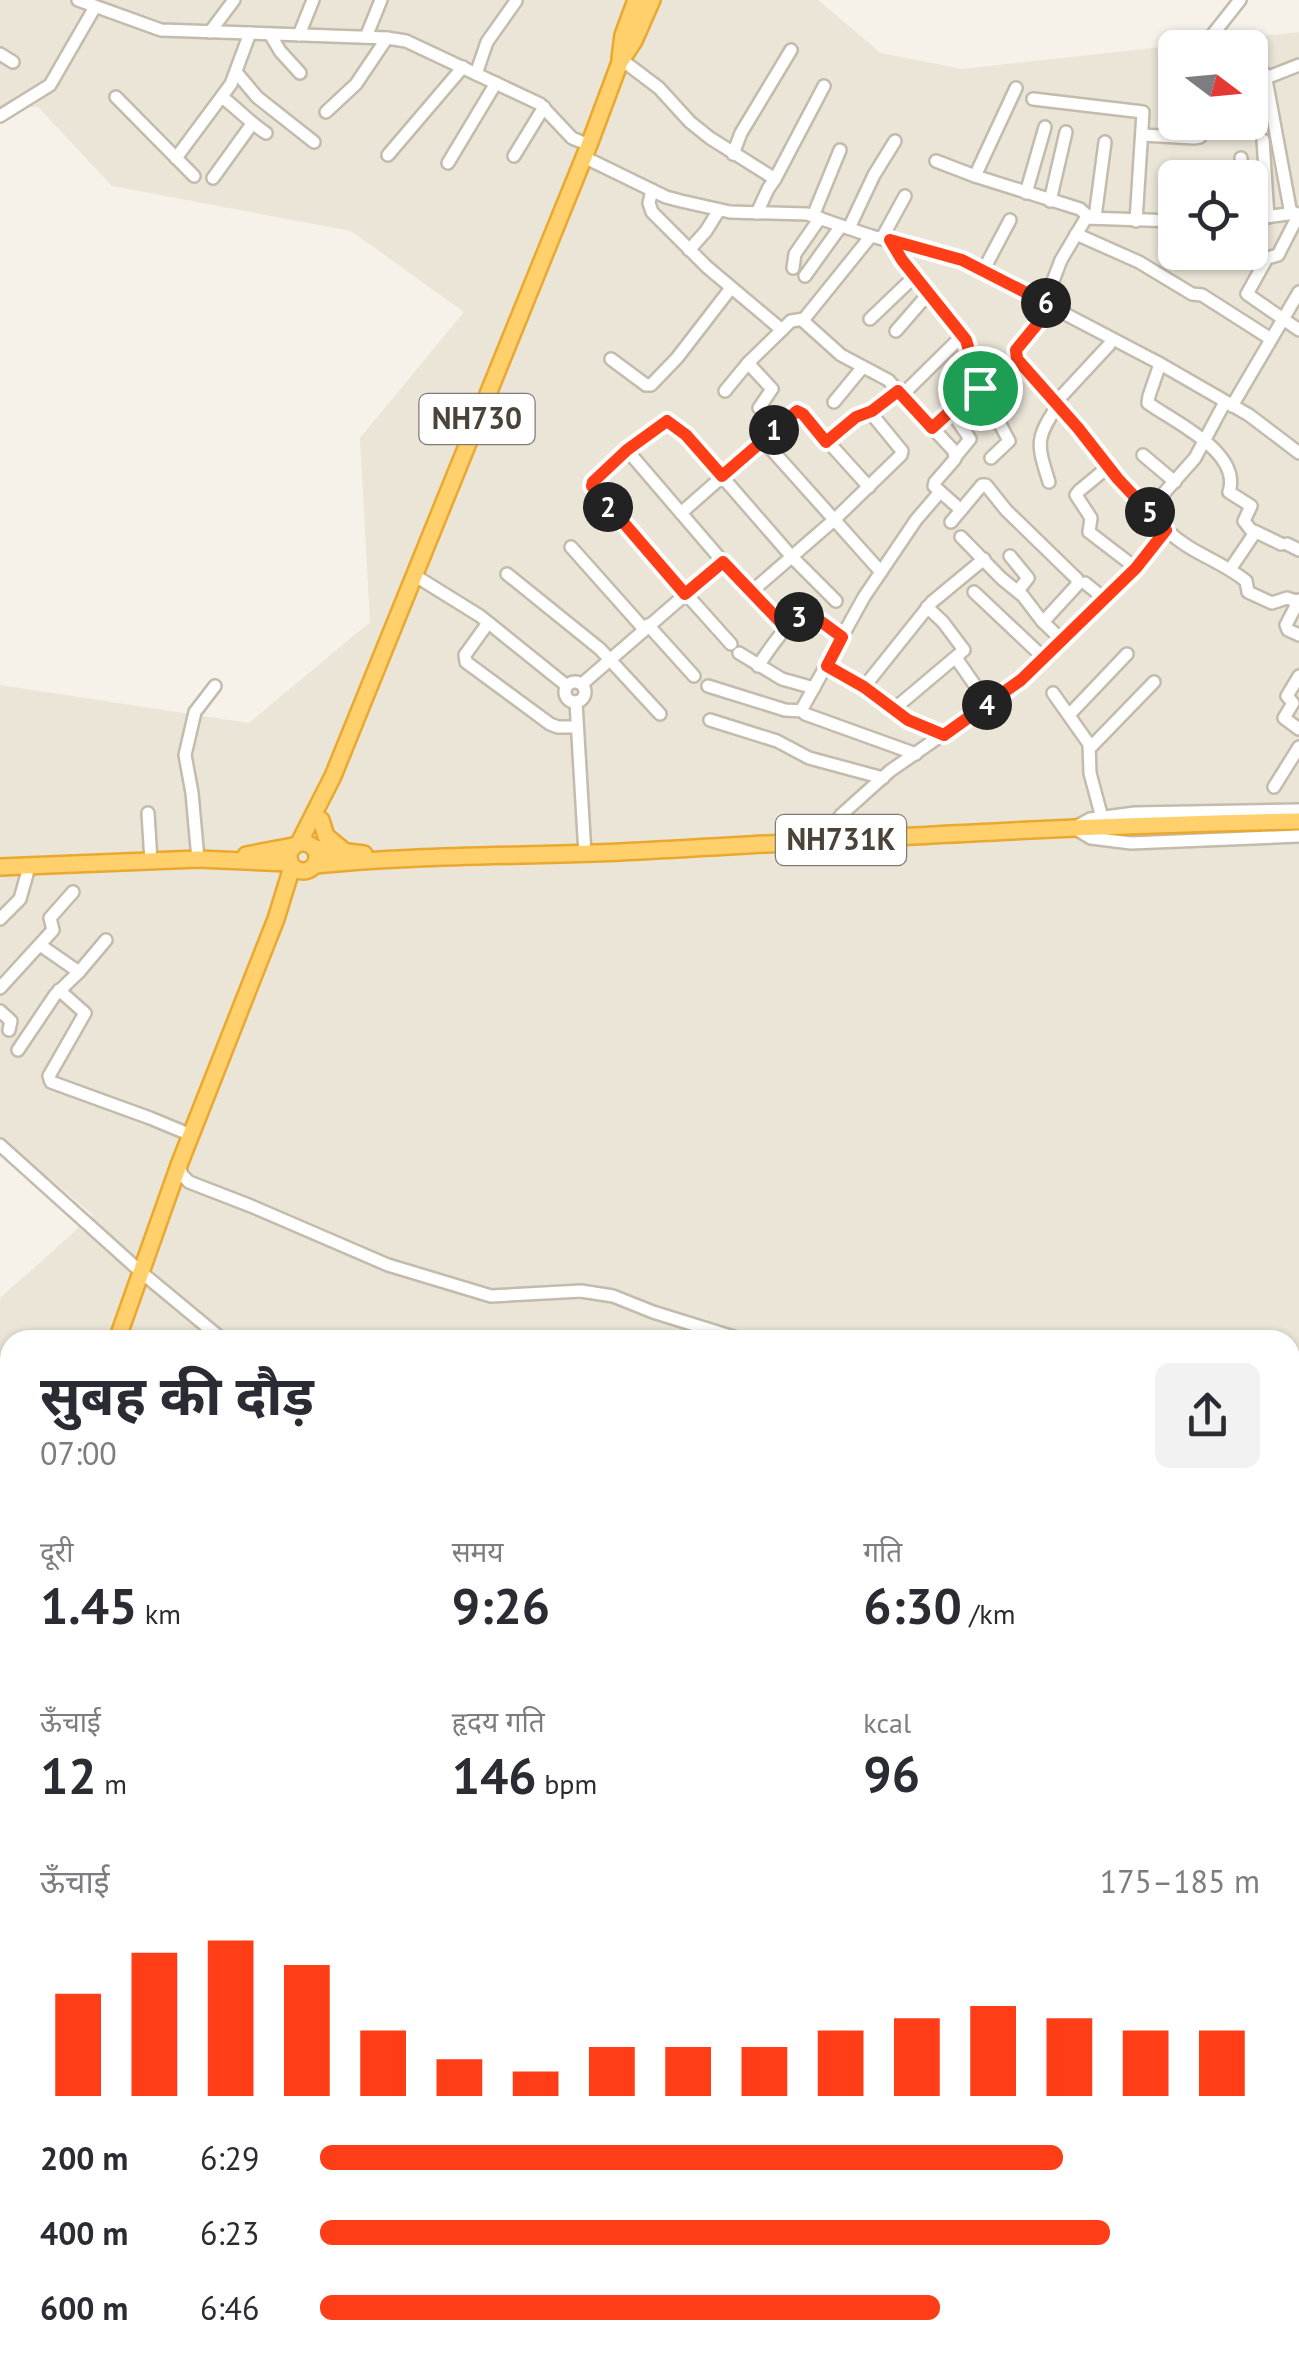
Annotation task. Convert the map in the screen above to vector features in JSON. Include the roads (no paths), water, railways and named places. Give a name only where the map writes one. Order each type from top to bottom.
[{"type":"highway","name":"NH730","points":[[120,1330],[179,1165],[276,919],[586,152],[620,61],[623,34],[636,0]]},
{"type":"highway","name":"NH730","points":[[620,61],[634,41],[652,0]]},
{"type":"highway","name":"NH730","points":[[303,856],[321,820],[333,776]]},
{"type":"highway","points":[[321,820],[326,836],[343,850]]},
{"type":"highway","name":"NH731K","points":[[0,868],[303,856],[585,854],[1074,828],[1299,821]]},
{"type":"highway","name":"NH731K","points":[[303,856],[343,850],[382,858]]},
{"type":"street","points":[[78,0],[157,30],[406,41],[544,107],[586,152],[681,202],[718,210],[802,214],[954,256],[1160,364],[1263,425],[1299,453]]},
{"type":"street","points":[[210,32],[234,0]]},
{"type":"street","points":[[299,35],[313,0]]},
{"type":"street","points":[[366,37],[381,0]]},
{"type":"street","points":[[1216,30],[1240,0]]},
{"type":"street","points":[[476,74],[483,49],[516,1]]},
{"type":"street","points":[[0,116],[50,84],[95,7]]},
{"type":"street","points":[[176,158],[222,97],[250,33]]},
{"type":"street","points":[[270,34],[300,73]]},
{"type":"street","points":[[326,112],[359,81],[387,38]]},
{"type":"street","points":[[734,154],[745,127],[791,50]]},
{"type":"street","points":[[0,54],[13,62]]},
{"type":"street","points":[[620,61],[658,88],[700,130],[775,179]]},
{"type":"street","points":[[1268,77],[1299,64]]},
{"type":"street","points":[[388,156],[463,68]]},
{"type":"street","points":[[236,72],[257,97],[314,142]]},
{"type":"street","points":[[448,163],[496,83]]},
{"type":"street","points":[[757,213],[824,86]]},
{"type":"street","points":[[1268,87],[1296,213],[1278,255],[1266,258],[1247,294],[1299,330]]},
{"type":"street","points":[[975,176],[1016,88]]},
{"type":"street","points":[[116,97],[194,176]]},
{"type":"street","points":[[222,97],[246,121],[266,133]]},
{"type":"street","points":[[1032,99],[1141,111],[1144,115],[1136,221]]},
{"type":"street","points":[[514,156],[544,107]]},
{"type":"street","points":[[213,178],[252,124]]},
{"type":"street","points":[[1026,193],[1045,127]]},
{"type":"street","points":[[1050,201],[1066,132]]},
{"type":"street","points":[[1143,134],[1158,135]]},
{"type":"street","points":[[1262,140],[1264,160]]},
{"type":"street","points":[[804,276],[845,227],[894,141]]},
{"type":"street","points":[[1092,217],[1105,142]]},
{"type":"street","points":[[792,268],[795,254],[816,217],[840,150]]},
{"type":"street","points":[[936,161],[1080,209],[1092,217]]},
{"type":"street","points":[[652,190],[652,212],[689,250],[782,330]]},
{"type":"street","points":[[802,320],[881,238],[906,196]]},
{"type":"street","points":[[689,250],[718,210]]},
{"type":"street","points":[[1268,217],[1296,213]]},
{"type":"street","points":[[1158,222],[1092,217],[1084,220],[1058,267],[1048,304],[1015,356],[1166,530],[1193,551],[1231,568],[1246,581],[1248,592],[1272,603],[1287,598],[1299,602],[1286,625],[1299,636]]},
{"type":"street","points":[[983,271],[1010,220]]},
{"type":"street","points":[[1076,234],[1139,262],[1192,294],[1200,294],[1271,339]]},
{"type":"street","points":[[881,238],[968,344],[980,388],[1009,441],[991,458]]},
{"type":"street","points":[[870,319],[915,276]]},
{"type":"street","points":[[611,359],[646,386],[651,385],[731,288]]},
{"type":"street","points":[[1149,510],[1195,458],[1299,292]]},
{"type":"street","points":[[896,331],[929,294]]},
{"type":"street","points":[[725,391],[782,330],[793,320],[802,320],[836,351],[888,380],[956,456]]},
{"type":"street","points":[[826,442],[856,417],[900,393],[963,335]]},
{"type":"street","points":[[1049,482],[1041,457],[1044,427],[1057,404],[1108,345]]},
{"type":"street","points":[[748,363],[772,389],[758,408]]},
{"type":"street","points":[[1160,364],[1148,403],[1205,441],[1222,459],[1232,480],[1230,494],[1252,509],[1244,521],[1254,531],[1289,546]]},
{"type":"street","points":[[834,402],[862,368]]},
{"type":"street","points":[[932,428],[980,388]]},
{"type":"street","points":[[681,513],[797,411],[869,487]]},
{"type":"street","points":[[951,411],[970,439],[934,486],[961,510]]},
{"type":"street","points":[[751,592],[834,520],[902,453],[870,412]]},
{"type":"street","points":[[814,688],[782,679],[736,648],[592,490],[593,482],[627,450],[667,421],[686,435],[836,601]]},
{"type":"street","points":[[763,440],[882,572]]},
{"type":"street","points":[[627,450],[723,562],[786,628]]},
{"type":"street","points":[[1143,455],[1175,482]]},
{"type":"street","points":[[1108,467],[1076,495],[1092,518],[1090,532],[1136,568]]},
{"type":"street","points":[[951,522],[986,485],[1006,510],[1077,579],[1077,585],[1044,622]]},
{"type":"street","points":[[802,711],[861,602],[916,520],[940,492]]},
{"type":"street","points":[[830,841],[841,814],[883,778],[1013,686],[1136,568],[1166,530]]},
{"type":"street","points":[[1231,568],[1254,531]]},
{"type":"street","points":[[961,537],[1062,641]]},
{"type":"street","points":[[571,547],[694,676]]},
{"type":"street","points":[[1010,556],[1028,578],[1018,592]]},
{"type":"street","points":[[864,687],[927,607],[984,560]]},
{"type":"street","points":[[582,684],[723,562]]},
{"type":"street","points":[[507,574],[600,649],[660,714]]},
{"type":"street","points":[[414,575],[488,622],[567,686]]},
{"type":"street","points":[[1085,583],[1104,599]]},
{"type":"street","points":[[974,592],[1044,658]]},
{"type":"street","points":[[894,709],[963,652],[964,648],[927,607]]},
{"type":"street","points":[[758,666],[786,628],[808,612],[842,637]]},
{"type":"street","points":[[488,622],[465,655],[466,662],[550,724],[577,727]]},
{"type":"street","points":[[1069,715],[1127,654]]},
{"type":"street","points":[[956,658],[988,704]]},
{"type":"street","points":[[827,666],[864,687],[908,720],[944,735]]},
{"type":"street","points":[[1299,676],[1287,696],[1293,703],[1284,718],[1299,729]]},
{"type":"street","points":[[576,702],[567,698],[567,686],[572,682],[582,684]]},
{"type":"street","points":[[1090,748],[1154,682]]},
{"type":"street","points":[[576,702],[584,696],[582,684]]},
{"type":"street","points":[[198,859],[185,755],[195,712],[215,686]]},
{"type":"street","points":[[708,686],[785,710],[802,711],[916,754]]},
{"type":"street","points":[[1053,693],[1090,748],[1090,773],[1102,818]]},
{"type":"street","points":[[576,702],[585,854]]},
{"type":"street","points":[[710,720],[777,742],[809,758],[883,778]]},
{"type":"street","points":[[1274,786],[1299,744]]},
{"type":"street","points":[[1074,828],[1090,819],[1135,813],[1299,810]]},
{"type":"street","points":[[148,813],[151,861]]},
{"type":"street","points":[[1074,828],[1091,838],[1132,843],[1299,836]]},
{"type":"street","points":[[0,919],[23,894],[29,867]]},
{"type":"street","points":[[0,988],[54,928],[50,918],[73,892]]},
{"type":"street","points":[[18,1050],[59,990],[106,940]]},
{"type":"street","points":[[40,945],[79,972]]},
{"type":"street","points":[[59,990],[85,1013],[49,1076],[51,1082],[191,1135]]},
{"type":"street","points":[[0,1011],[11,1021],[8,1030]]},
{"type":"street","points":[[0,1145],[140,1272],[211,1330]]},
{"type":"street","points":[[179,1165],[184,1180],[388,1265],[491,1296],[581,1292],[614,1296],[711,1330]]},
{"type":"street","points":[[169,1193],[185,1188],[205,1190]]}]
